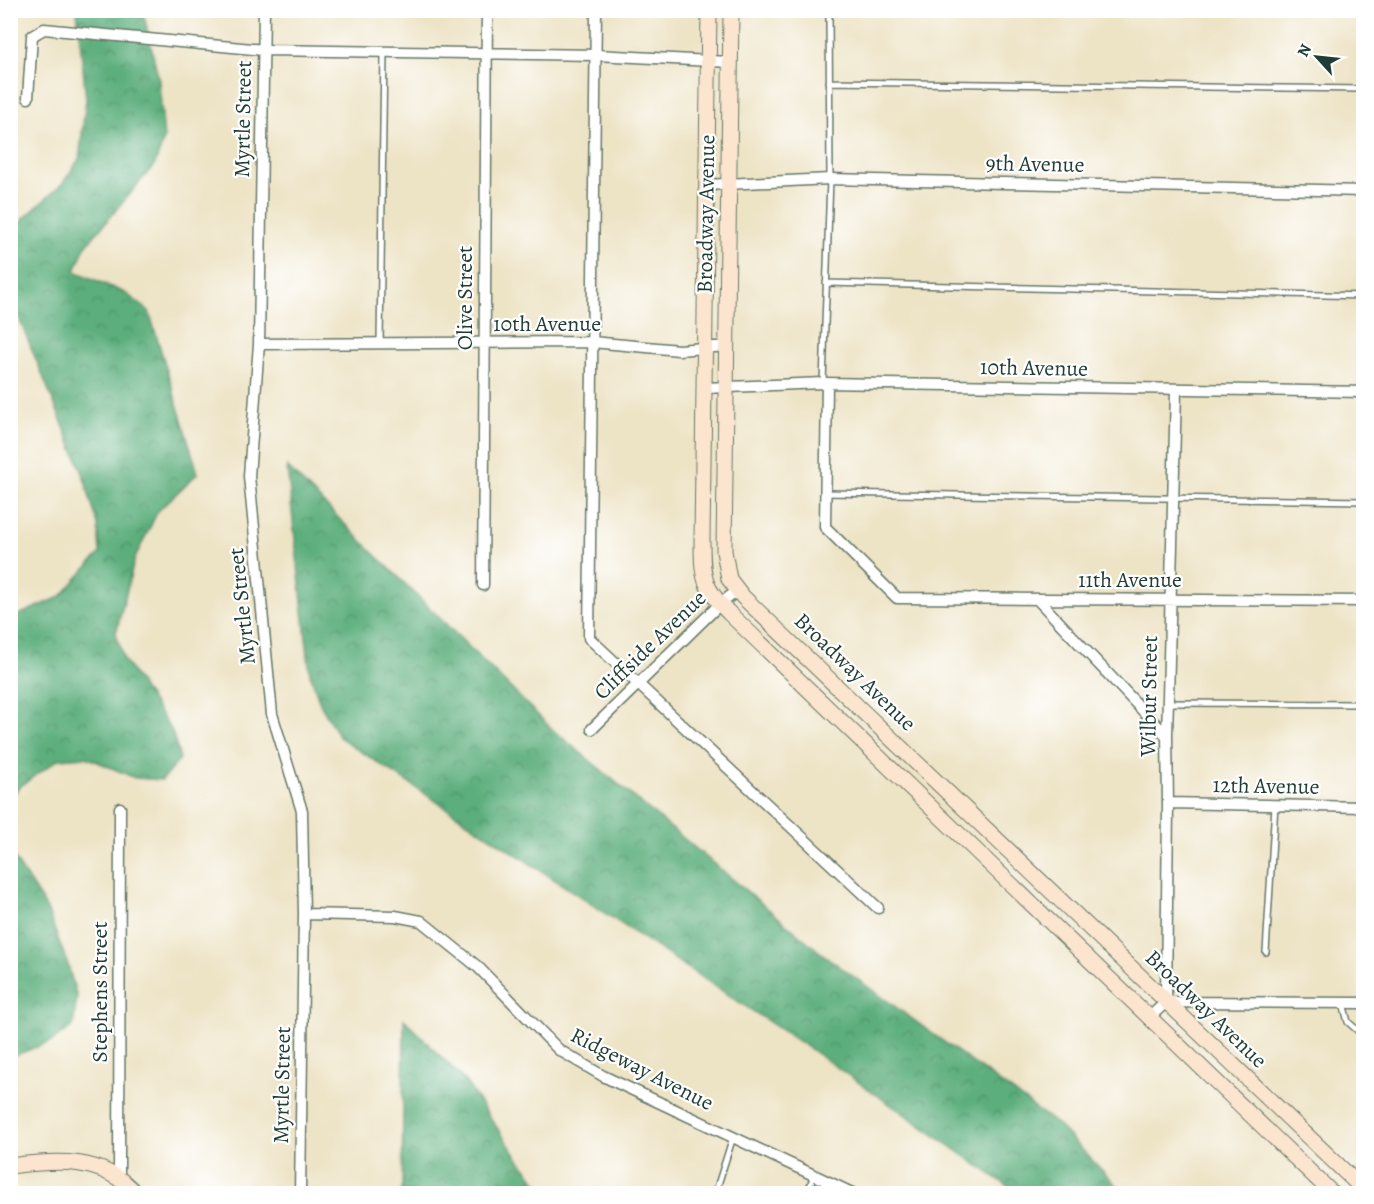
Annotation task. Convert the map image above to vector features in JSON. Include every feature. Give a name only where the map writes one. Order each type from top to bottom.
[{"type":"main road","name":"Broadway Avenue","points":[[709,10],[702,561],[706,583],[720,604],[1333,1194]]},
{"type":"main road","name":"Broadway Avenue","points":[[731,10],[724,551],[726,572],[737,591],[1364,1190]]},
{"type":"main road","points":[[10,1166],[62,1161],[101,1168],[119,1177],[136,1194]]},
{"type":"street","name":"Myrtle Street","points":[[264,10],[259,344],[249,476],[272,714],[302,811],[304,914],[300,1194]]},
{"type":"street","name":"Olive Street","points":[[483,585],[487,10]]},
{"type":"street","points":[[596,10],[589,638],[639,682],[878,908]]},
{"type":"street","points":[[28,98],[32,36],[44,29],[264,50],[596,55],[730,62]]},
{"type":"street","name":"9th Avenue","points":[[706,185],[830,179],[1364,191]]},
{"type":"street","name":"10th Avenue","points":[[259,344],[592,342],[679,350],[727,346]]},
{"type":"street","points":[[825,384],[825,493]]},
{"type":"street","name":"10th Avenue","points":[[704,387],[825,384],[1364,392]]},
{"type":"street","name":"Wilbur Street","points":[[1166,1002],[1167,736],[1176,391]]},
{"type":"street","name":"11th Avenue","points":[[825,493],[825,527],[897,598],[1364,601]]},
{"type":"street","name":"Cliffside Avenue","points":[[592,729],[720,604],[737,591]]},
{"type":"street","points":[[1038,600],[1167,736]]},
{"type":"street","name":"12th Avenue","points":[[1168,803],[1364,807]]},
{"type":"street","name":"Stephens Street","points":[[119,1177],[120,808]]},
{"type":"street","name":"Ridgeway Avenue","points":[[304,914],[395,916],[421,921],[478,967],[559,1050],[603,1076],[853,1193]]},
{"type":"street","points":[[1150,1017],[1166,1002],[1364,1003]]},
{"type":"lane","points":[[825,384],[830,179],[829,10]]},
{"type":"lane","points":[[380,344],[384,52]]},
{"type":"lane","points":[[829,82],[1364,89]]},
{"type":"lane","points":[[826,283],[1364,296]]},
{"type":"lane","points":[[825,493],[1364,501]]},
{"type":"lane","points":[[1168,703],[1364,704]]},
{"type":"lane","points":[[1266,952],[1275,805]]},
{"type":"lane","points":[[1342,1003],[1348,1022],[1364,1036]]},
{"type":"lane","points":[[715,1194],[733,1137]]},
{"type":"lane","points":[[807,1194],[814,1175]]},
{"type":"green space","points":[[77,11],[143,11],[159,81],[164,139],[155,164],[85,247],[75,271],[125,293],[149,311],[198,473],[158,511],[135,558],[116,633],[124,660],[172,731],[180,759],[162,780],[135,778],[86,757],[59,759],[18,788],[11,801],[11,618],[60,597],[100,553],[98,525],[82,471],[16,311],[11,253],[18,224],[63,183],[79,159],[86,99]]},
{"type":"green space","points":[[287,467],[552,729],[820,952],[1057,1124],[1124,1193],[1018,1193],[816,1053],[339,737],[321,706],[310,674]]},
{"type":"green space","points":[[11,853],[47,909],[68,965],[77,997],[73,1026],[52,1041],[11,1057]]},
{"type":"green space","points":[[404,1019],[465,1081],[518,1158],[546,1193],[402,1193]]}]
